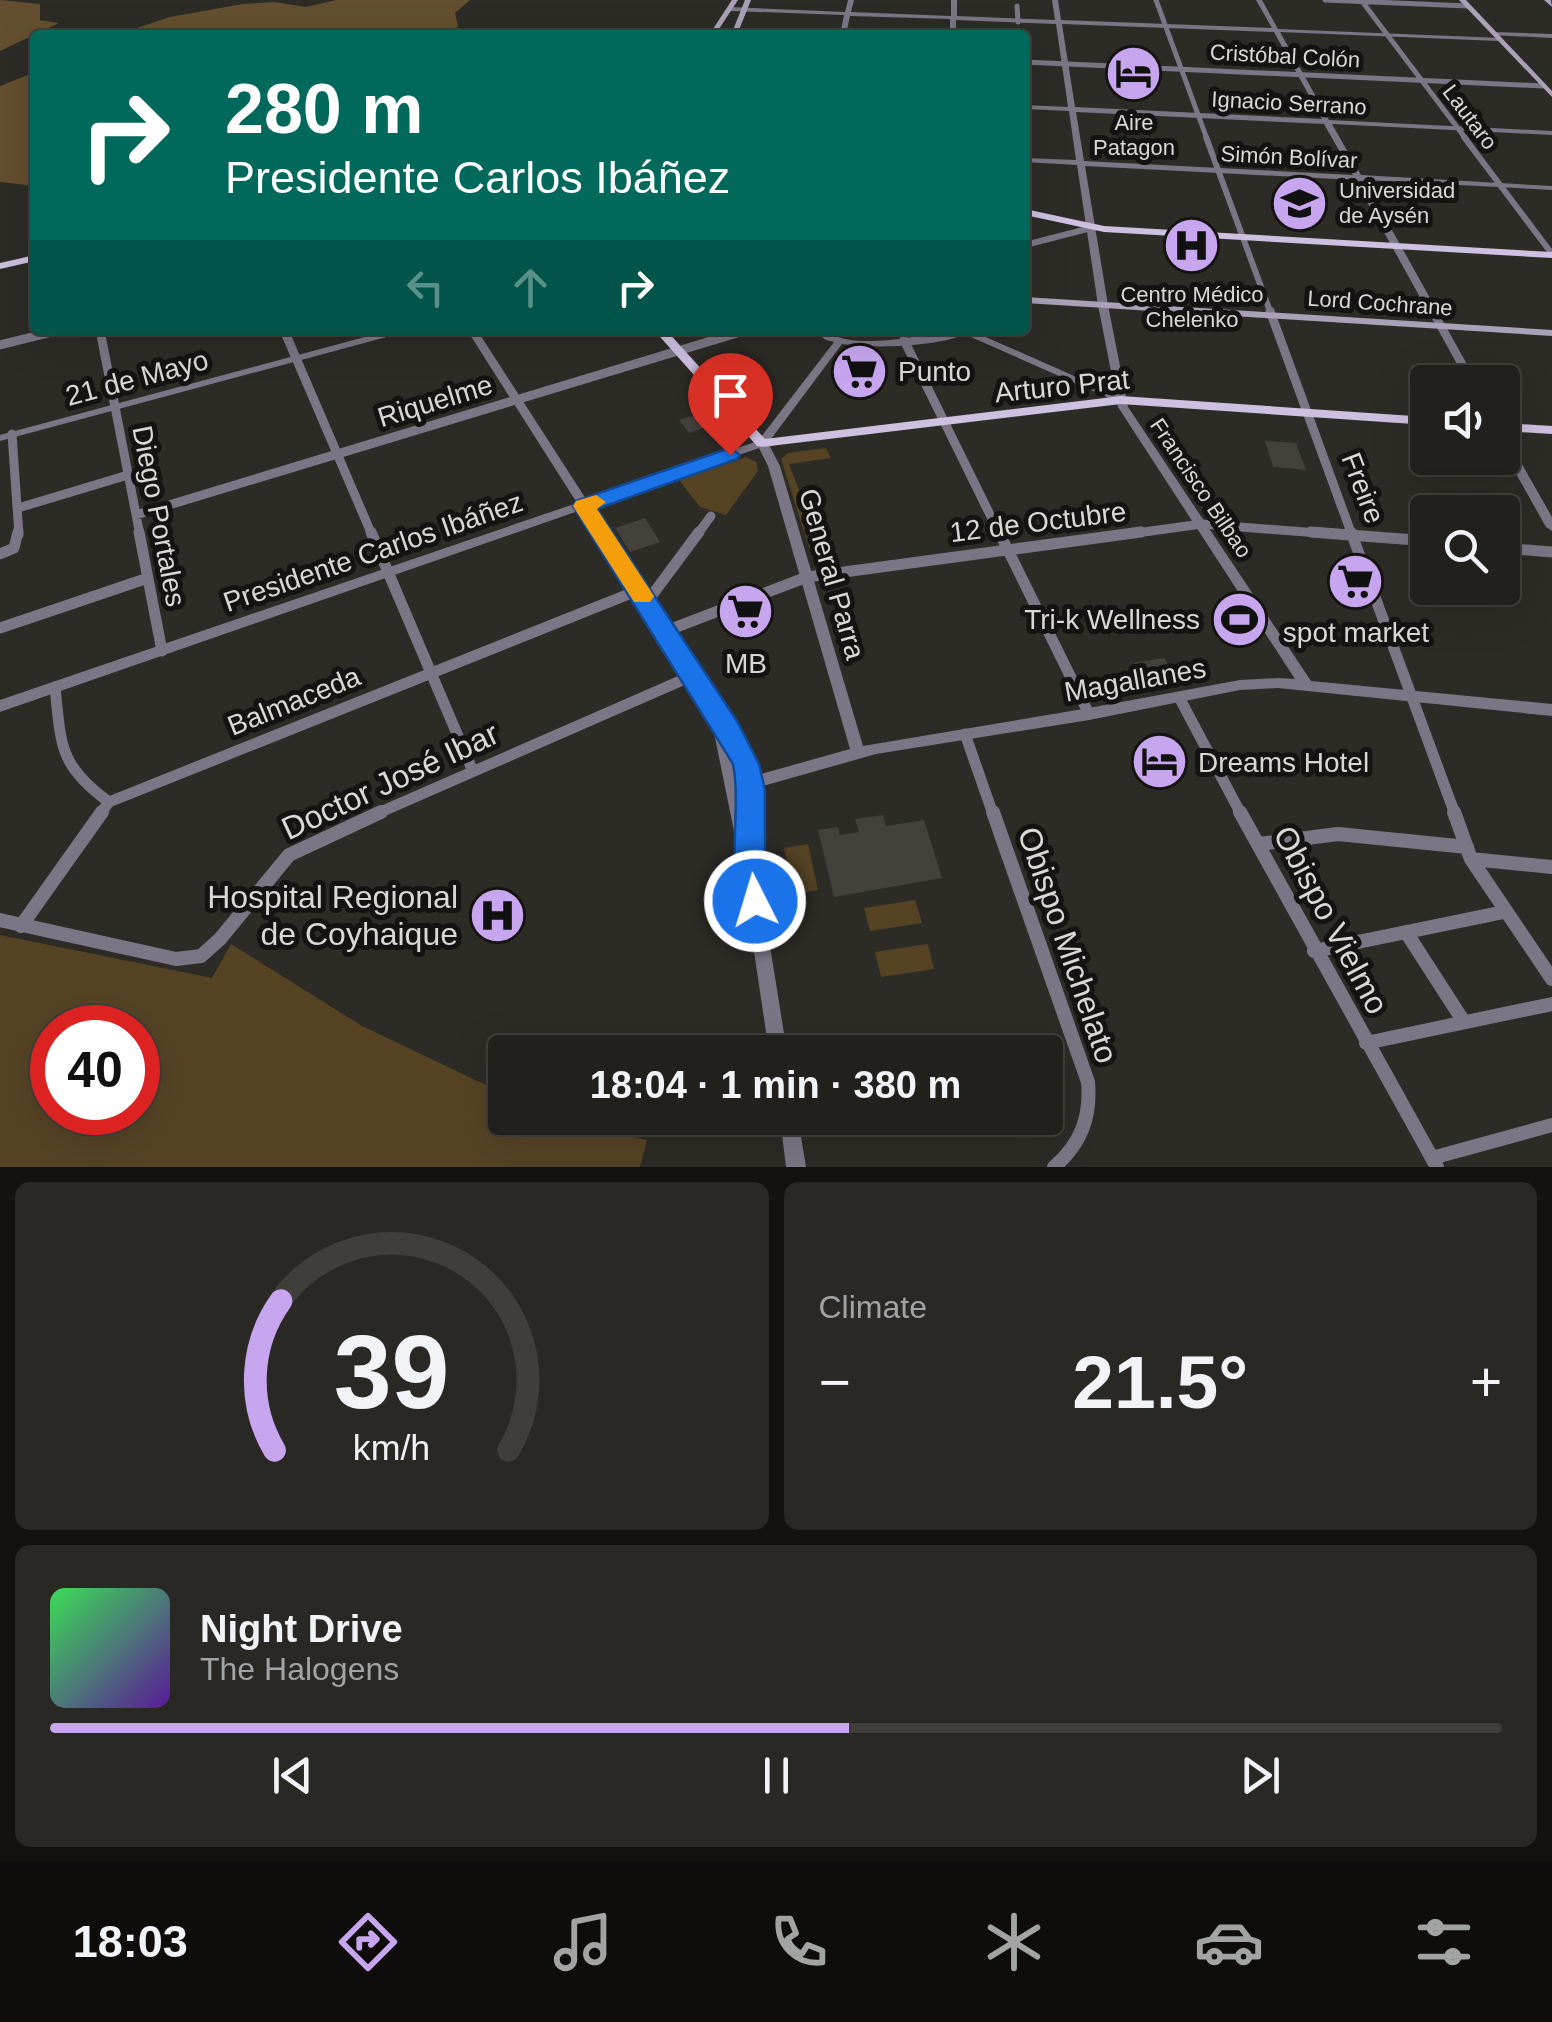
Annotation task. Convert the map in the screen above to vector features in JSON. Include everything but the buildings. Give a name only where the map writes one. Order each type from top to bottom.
[{"type":"main road","points":[[715,30],[735,0]]},
{"type":"main road","points":[[736,30],[748,0]]},
{"type":"main road","points":[[1465,3],[1552,95]]},
{"type":"main road","points":[[1030,213],[1091,228],[1552,255]]},
{"type":"main road","points":[[0,269],[30,262]]},
{"type":"main road","name":"Lord Cochrane","points":[[1030,300],[1552,333]]},
{"type":"main road","name":"General Parra","points":[[664,335],[762,443]]},
{"type":"main road","name":"Arturo Prat","points":[[762,443],[946,424],[1121,400],[1410,420]]},
{"type":"main road","points":[[1520,427],[1552,430]]},
{"type":"street","points":[[844,30],[851,0]]},
{"type":"street","points":[[952,30],[954,0]]},
{"type":"street","name":"Francisco Bilbao","points":[[1055,0],[1121,400],[1306,685]]},
{"type":"street","name":"Freire","points":[[1156,0],[1469,853],[1504,912],[1552,979]]},
{"type":"street","points":[[1259,0],[1462,365]]},
{"type":"street","points":[[1325,0],[1465,3]]},
{"type":"street","name":"Lautaro","points":[[1361,1],[1552,255]]},
{"type":"street","points":[[1017,6],[1018,22]]},
{"type":"street","points":[[730,9],[1390,38],[1552,36]]},
{"type":"street","name":"Cristóbal Colón","points":[[1030,62],[1544,86]]},
{"type":"street","name":"Ignacio Serrano","points":[[1030,107],[1552,133]]},
{"type":"street","name":"Simón Bolívar","points":[[1030,160],[1552,188]]},
{"type":"street","points":[[1030,244],[1091,228]]},
{"type":"street","points":[[0,344],[39,335]]},
{"type":"street","name":"Diego Portales","points":[[101,335],[162,650]]},
{"type":"street","points":[[286,335],[472,770]]},
{"type":"street","name":"21 de Mayo","points":[[6,436],[384,335]]},
{"type":"street","points":[[475,335],[742,755],[751,783],[751,878]]},
{"type":"street","name":"Riquelme","points":[[136,515],[731,335]]},
{"type":"street","points":[[826,335],[838,343],[939,335]]},
{"type":"street","points":[[976,335],[1121,400]]},
{"type":"street","points":[[904,340],[1089,714]]},
{"type":"street","points":[[762,443],[838,343]]},
{"type":"street","points":[[0,554],[19,541],[18,508],[6,436]]},
{"type":"street","name":"Presidente Carlos Ibáñez","points":[[0,706],[762,443]]},
{"type":"street","name":"General Parra","points":[[762,443],[774,466],[858,753]]},
{"type":"street","points":[[1520,470],[1552,527]]},
{"type":"street","points":[[18,508],[128,474]]},
{"type":"street","points":[[642,596],[711,516]]},
{"type":"street","name":"12 de Octubre","points":[[666,631],[807,577],[1202,524],[1410,541]]},
{"type":"street","points":[[1520,549],[1552,552]]},
{"type":"street","points":[[0,628],[148,578]]},
{"type":"street","name":"Balmaceda","points":[[109,802],[431,673],[642,596]]},
{"type":"street","name":"Doctor José Ibar","points":[[21,926],[176,958],[200,956],[220,939],[289,855],[694,674]]},
{"type":"street","name":"Magallanes","points":[[732,788],[858,753],[1240,685],[1306,685],[1552,710]]},
{"type":"street","points":[[0,920],[21,926],[109,802],[76,780],[66,766],[55,687]]},
{"type":"street","name":"Obispo Vielmo","points":[[1180,698],[1314,950],[1435,1163]]},
{"type":"street","points":[[714,707],[751,878],[775,1035]]},
{"type":"street","name":"Obispo Michelato","points":[[964,734],[1088,1082],[1090,1104],[1085,1126],[1072,1150],[1054,1167]]},
{"type":"street","points":[[1258,844],[1338,834],[1552,867]]},
{"type":"street","points":[[1314,950],[1504,912]]},
{"type":"street","points":[[1406,932],[1464,1022]]},
{"type":"street","points":[[1366,1043],[1552,1004]]},
{"type":"street","points":[[1435,1163],[1552,1125]]},
{"type":"street","points":[[791,1135],[796,1167]]},
{"type":"shaded area","points":[[0,0],[40,4],[40,20],[59,23],[44,30],[30,30],[30,37],[0,51]]},
{"type":"shaded area","points":[[336,0],[470,0],[455,13],[458,26],[455,30],[131,30],[170,17],[243,4],[274,2],[306,7]]},
{"type":"shaded area","points":[[30,74],[30,185],[0,182],[0,86]]},
{"type":"shaded area","points":[[826,448],[831,458],[789,464],[819,543],[814,545],[818,556],[826,556],[828,561],[812,557],[781,459],[788,453]]},
{"type":"shaded area","points":[[746,457],[756,462],[758,471],[726,515],[700,507],[679,480]]},
{"type":"shaded area","points":[[808,844],[818,890],[794,894],[784,848]]},
{"type":"shaded area","points":[[915,900],[922,923],[870,931],[864,908]]},
{"type":"shaded area","points":[[0,935],[212,978],[231,944],[362,1026],[488,1086],[488,1135],[626,1135],[647,1140],[640,1167],[0,1167]]},
{"type":"shaded area","points":[[928,944],[934,969],[881,977],[875,952]]},
{"type":"slow traffic","points":[[596,502],[584,506],[642,596]]},
{"type":"place","name":"Aire Patagon","points":[[1134,74]]},
{"type":"place","name":"Universidad de Aysén","points":[[1300,203]]},
{"type":"place","name":"Centro Médico Chelenko","points":[[1192,246]]},
{"type":"place","name":"Punto","points":[[859,371]]},
{"type":"place","name":"spot market","points":[[1356,581]]},
{"type":"place","name":"MB","points":[[746,612]]},
{"type":"place","name":"Tri-k Wellness","points":[[1239,619]]},
{"type":"place","name":"Dreams Hotel","points":[[1159,762]]},
{"type":"place","name":"Hospital Regional de Coyhaique","points":[[497,915]]},
{"type":"route","points":[[730,455],[584,506],[728,728],[746,764],[752,790],[751,878],[755,901]]}]
